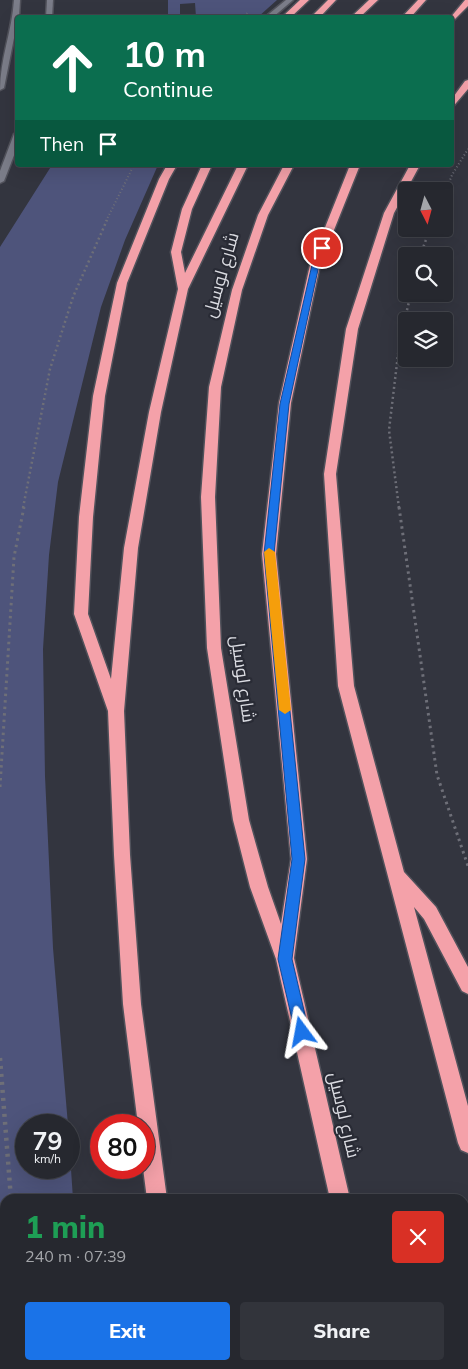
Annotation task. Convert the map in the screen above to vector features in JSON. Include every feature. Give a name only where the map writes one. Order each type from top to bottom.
[{"type":"highway","points":[[288,15],[305,0]]},
{"type":"highway","points":[[317,15],[332,0]]},
{"type":"highway","points":[[357,15],[374,0]]},
{"type":"highway","points":[[407,15],[422,0]]},
{"type":"highway","points":[[454,17],[468,1]]},
{"type":"highway","points":[[454,102],[468,83]]},
{"type":"highway","points":[[116,711],[81,614],[86,517],[99,396],[122,283],[164,179],[171,167]]},
{"type":"highway","points":[[183,289],[176,252],[187,209],[206,167]]},
{"type":"highway","name":"شارع لوسيل","points":[[156,1194],[132,1004],[122,855],[116,711],[131,548],[154,412],[183,289],[242,167]]},
{"type":"highway","name":"شارع لوسيل","points":[[288,167],[263,215],[237,290],[215,387],[208,497],[214,648],[240,810],[259,887],[285,959],[339,1194]]},
{"type":"highway","points":[[285,959],[299,859],[269,554],[285,404],[301,330],[316,265],[354,167]]},
{"type":"highway","points":[[414,167],[389,212],[352,329],[330,474],[346,686],[468,1143]]},
{"type":"highway","points":[[395,874],[430,913],[468,985]]},
{"type":"main road","points":[[16,15],[17,0]]},
{"type":"main road","points":[[49,15],[50,0]]},
{"type":"main road","points":[[271,15],[290,0]]},
{"type":"main road","points":[[0,86],[15,21]]},
{"type":"main road","points":[[0,179],[15,142]]},
{"type":"path","points":[[449,182],[468,149]]},
{"type":"path","points":[[0,788],[14,557],[50,369],[74,297],[99,236],[133,167]]},
{"type":"path","points":[[409,302],[400,338],[389,430],[405,558],[437,775],[468,866]]},
{"type":"path","points":[[0,1058],[11,1194]]},
{"type":"shaded area","points":[[168,0],[277,0],[260,15],[196,15],[195,3],[180,4],[180,15],[168,15]]},
{"type":"shaded area","points":[[51,167],[157,167],[125,240],[101,307],[58,482],[49,555],[43,649],[45,776],[53,948],[67,1114],[15,1114],[15,1179],[72,1179],[73,1194],[0,1194],[0,247]]},
{"type":"slow traffic","points":[[269,552],[285,710]]},
{"type":"route","points":[[302,1032],[285,959],[299,859],[269,554],[285,404],[316,265],[322,248]]}]
